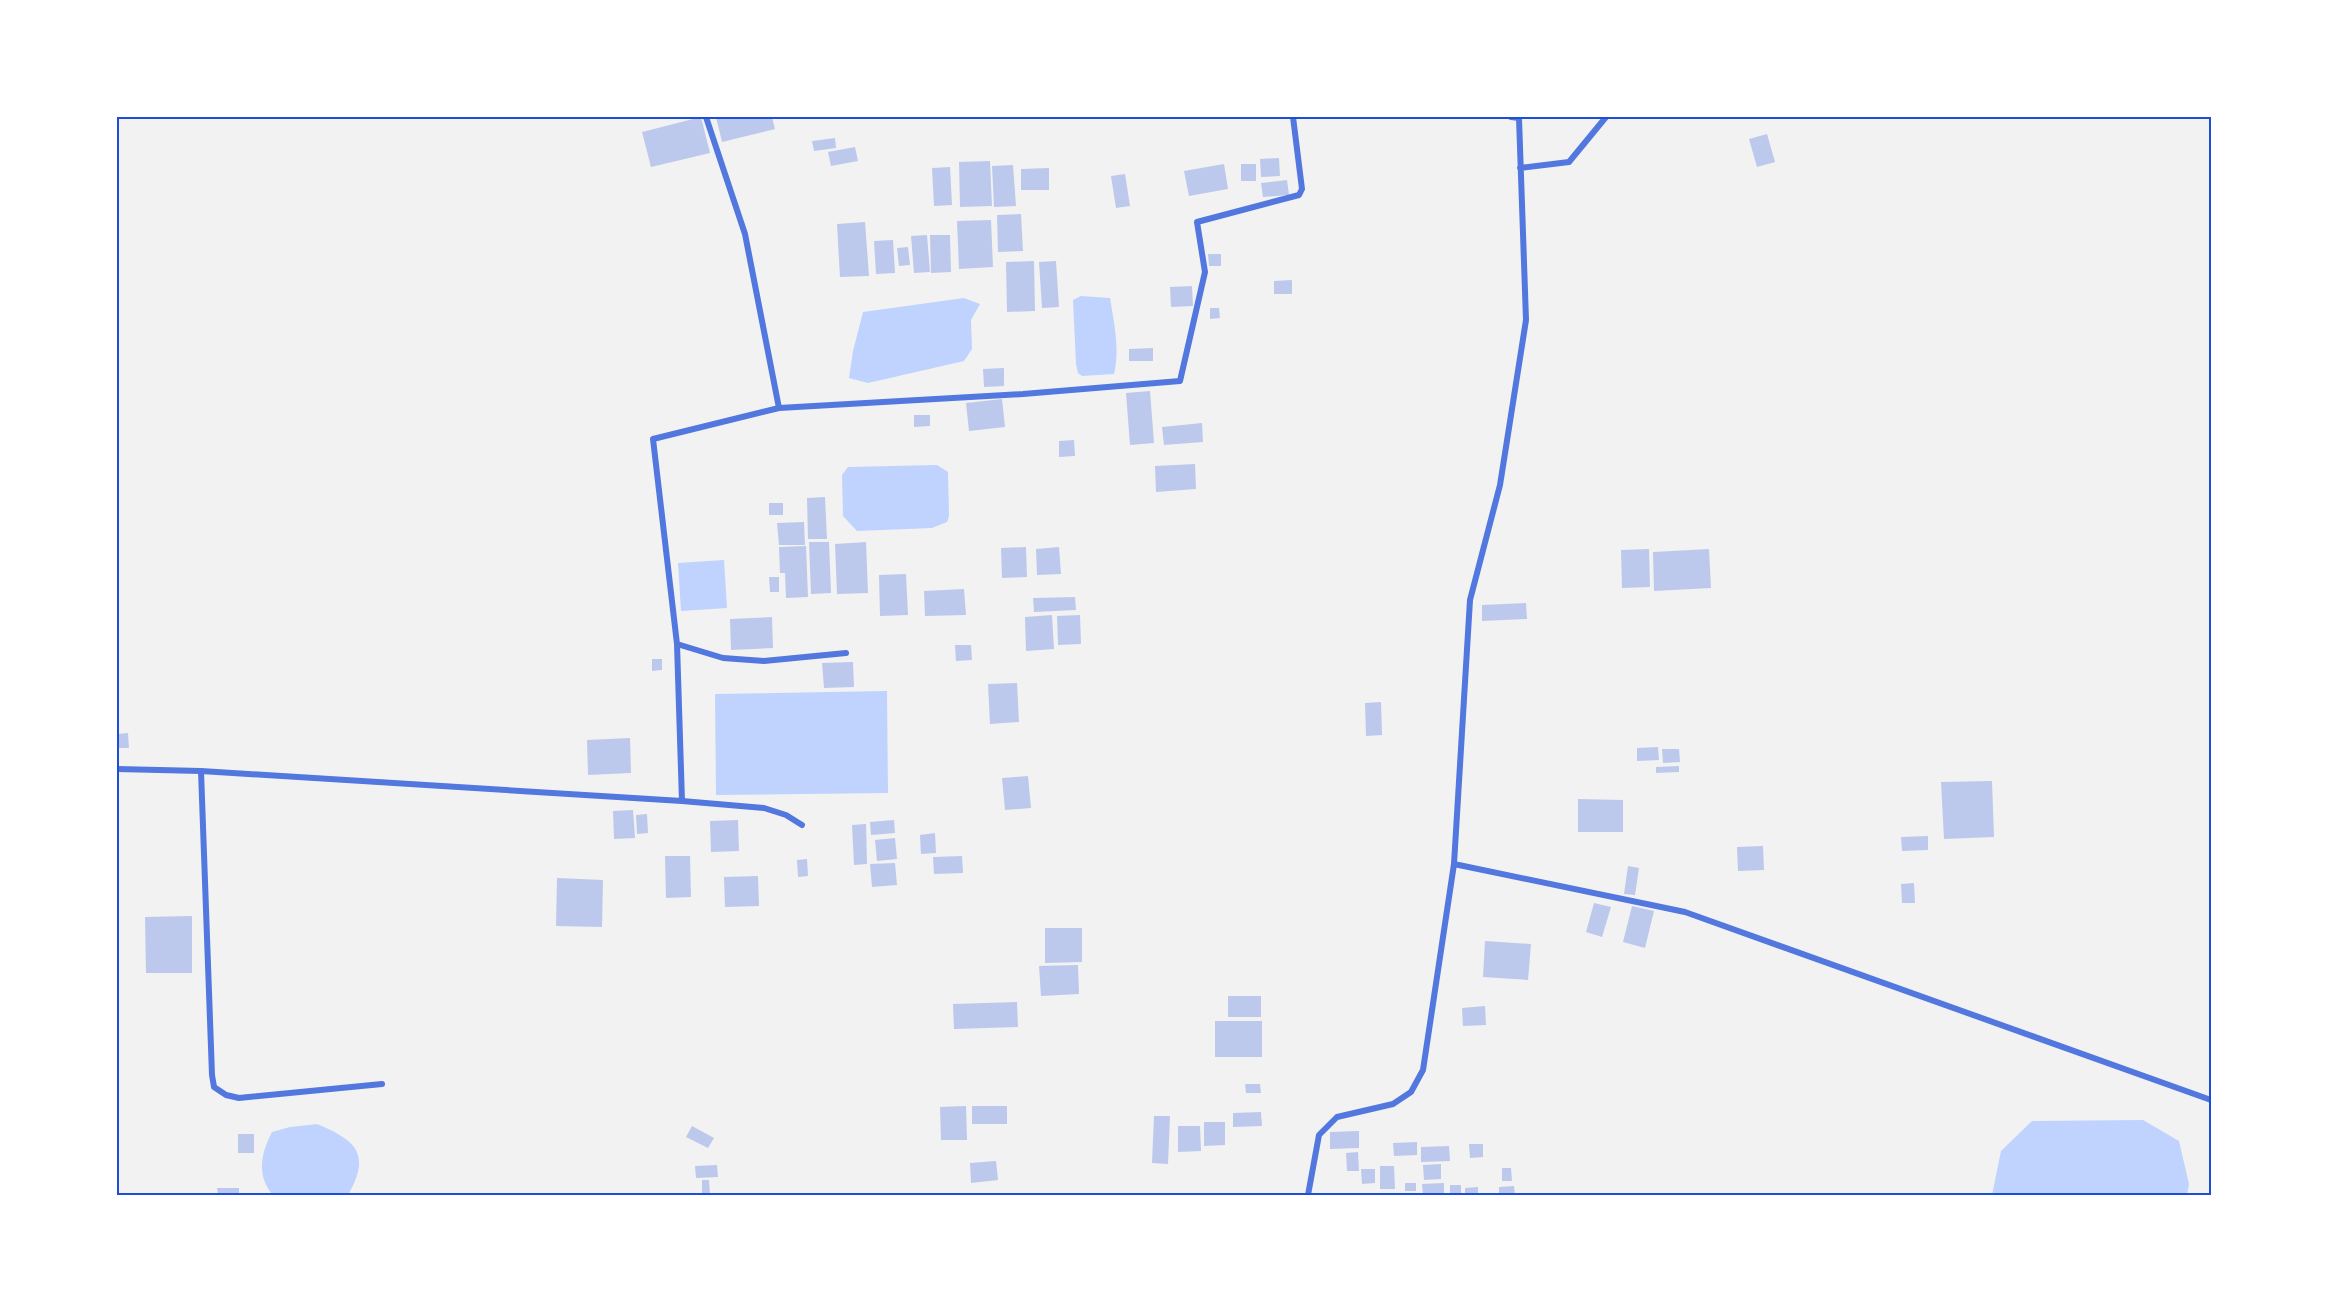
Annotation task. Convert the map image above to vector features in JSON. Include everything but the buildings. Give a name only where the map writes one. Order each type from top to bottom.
[{"type":"street","points":[[706,117],[745,234],[779,408]]},
{"type":"street","points":[[682,801],[677,644],[653,439],[779,408],[1023,394],[1180,381],[1205,272],[1197,222],[1299,195],[1302,189],[1293,117]]},
{"type":"street","points":[[1308,1195],[1319,1135],[1337,1117],[1393,1104],[1411,1092],[1422,1071],[1454,864],[1470,600],[1500,485],[1526,320],[1519,118],[1512,117]]},
{"type":"street","points":[[1521,168],[1569,162],[1606,117]]},
{"type":"street","points":[[677,644],[723,658],[764,661],[846,653]]},
{"type":"street","points":[[117,769],[201,771],[682,801],[764,808],[786,815],[802,825]]},
{"type":"street","points":[[201,771],[214,1087],[226,1095],[239,1098],[382,1084]]},
{"type":"street","points":[[1454,864],[1685,912],[2211,1100]]},
{"type":"water","points":[[1081,296],[1110,298],[1115,326],[1116,365],[1114,374],[1082,376],[1078,373],[1073,300]]},
{"type":"water","points":[[964,298],[980,304],[971,320],[972,349],[964,361],[868,383],[849,378],[863,312]]},
{"type":"water","points":[[937,465],[948,472],[949,516],[947,522],[932,528],[857,531],[843,516],[842,475],[848,467]]},
{"type":"water","points":[[724,560],[727,608],[681,611],[678,563]]},
{"type":"water","points":[[887,691],[888,793],[716,795],[715,694]]},
{"type":"water","points":[[2143,1120],[2179,1141],[2189,1184],[2187,1195],[1992,1195],[2001,1151],[2032,1121]]},
{"type":"water","points":[[317,1124],[350,1142],[356,1150],[359,1168],[348,1195],[273,1195],[262,1172],[265,1148],[272,1132]]}]
